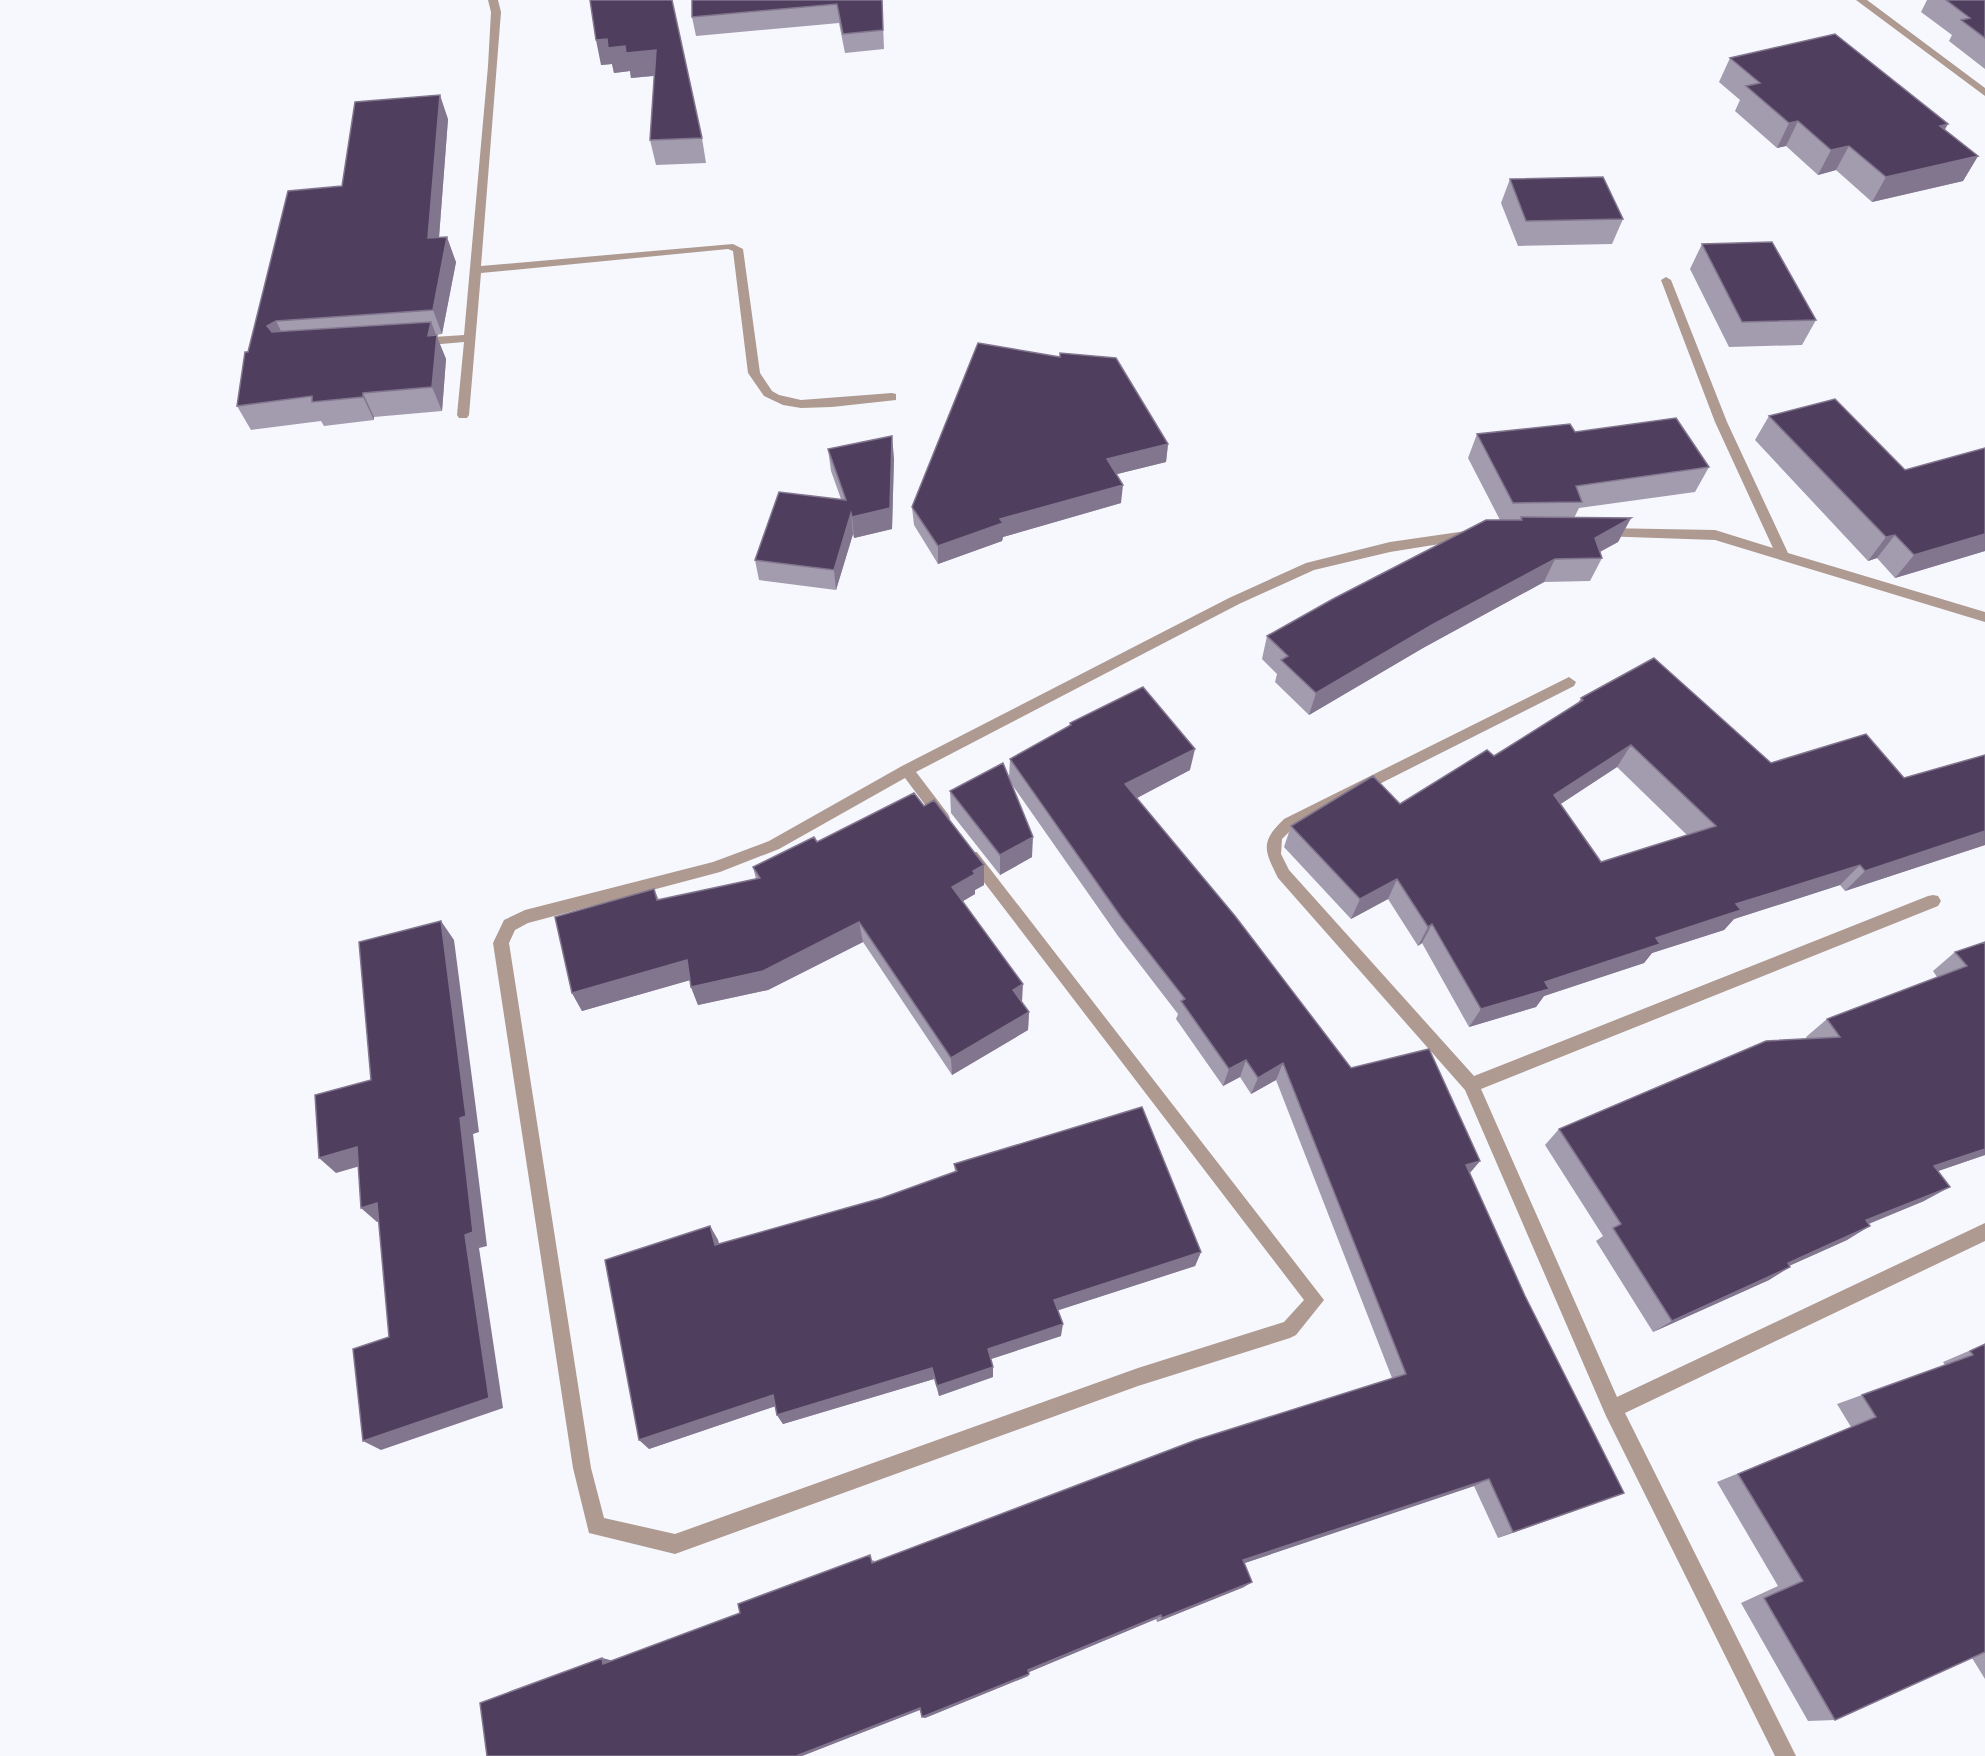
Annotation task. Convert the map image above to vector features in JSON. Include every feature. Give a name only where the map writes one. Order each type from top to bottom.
[{"type":"street","points":[[463,415],[493,66],[496,12],[493,0]]},
{"type":"street","points":[[1861,0],[1985,93]]},
{"type":"street","points":[[474,270],[729,246],[738,249],[754,373],[774,398],[798,404],[892,397]]},
{"type":"street","points":[[1666,279],[1722,422],[1782,555]]},
{"type":"street","points":[[401,343],[469,338]]},
{"type":"street","points":[[1588,533],[1715,535],[1985,617]]},
{"type":"street","points":[[907,770],[1315,1300],[1290,1329],[1137,1377],[675,1544],[596,1526],[582,1468],[501,943],[509,925],[525,917],[715,868],[774,845],[907,770],[1234,601],[1311,566],[1390,547],[1487,534]]},
{"type":"street","points":[[1569,682],[1289,823],[1275,837],[1274,854],[1283,874],[1471,1085],[1527,1208],[1613,1409],[1786,1756]]},
{"type":"street","points":[[1471,1085],[1933,901]]},
{"type":"street","points":[[1613,1409],[1985,1232]]},
{"type":"building","points":[[590,0],[672,0],[702,138],[650,140],[656,50],[626,53],[625,46],[608,48],[607,39],[596,40]]},
{"type":"building","points":[[692,0],[882,0],[883,30],[843,34],[837,4],[692,17]]},
{"type":"building","points":[[1946,0],[1985,0],[1985,38],[1961,20],[1970,18]]},
{"type":"building","points":[[1835,34],[1948,124],[1940,126],[1978,156],[1886,177],[1849,146],[1831,150],[1798,121],[1789,123],[1746,86],[1760,83],[1730,58]]},
{"type":"building","points":[[440,95],[428,238],[447,237],[433,310],[276,321],[267,326],[272,332],[431,322],[428,336],[437,335],[432,387],[363,393],[363,397],[312,402],[312,396],[237,406],[245,352],[248,352],[288,191],[342,186],[355,102]]},
{"type":"building","points":[[1603,177],[1623,219],[1526,221],[1510,179]]},
{"type":"building","points":[[1772,242],[1816,320],[1742,322],[1702,244]]},
{"type":"building","points":[[978,343],[1060,357],[1060,353],[1116,358],[1168,444],[1107,459],[1123,485],[1000,519],[1003,523],[938,546],[912,507]]},
{"type":"building","points":[[1835,399],[1905,470],[1985,448],[1985,534],[1914,555],[1895,535],[1886,537],[1769,416]]},
{"type":"building","points":[[1676,418],[1709,467],[1576,486],[1582,502],[1513,503],[1477,434],[1570,424],[1575,432]]},
{"type":"building","points":[[892,436],[890,508],[852,517],[851,513],[834,570],[755,560],[779,492],[846,500],[828,449]]},
{"type":"building","points":[[1521,517],[1631,518],[1595,538],[1602,558],[1555,559],[1432,625],[1316,693],[1281,660],[1288,656],[1267,636],[1333,599],[1486,520],[1522,520]]},
{"type":"building","points":[[1654,658],[1771,763],[1866,734],[1904,778],[1985,755],[1985,831],[1865,871],[1860,865],[1736,904],[1741,910],[1656,938],[1660,944],[1545,982],[1549,989],[1481,1009],[1432,924],[1428,927],[1397,879],[1360,899],[1291,826],[1373,776],[1400,804],[1487,750],[1494,756],[1583,700],[1581,698]],"holes":[[[1631,745],[1716,826],[1601,862],[1554,795]]]},
{"type":"building","points":[[1143,687],[1195,749],[1125,784],[1235,916],[1351,1068],[1429,1049],[1480,1161],[1466,1165],[1525,1296],[1624,1493],[1513,1532],[1489,1479],[1243,1560],[1252,1582],[1162,1618],[1161,1615],[1028,1670],[1029,1674],[922,1717],[920,1708],[796,1756],[487,1756],[480,1703],[602,1658],[603,1664],[740,1613],[738,1604],[870,1555],[872,1563],[1196,1440],[1406,1374],[1283,1063],[1258,1078],[1246,1060],[1229,1069],[1181,1001],[1185,999],[1121,917],[1010,759],[1071,725],[1070,723]]},
{"type":"building","points":[[1003,763],[1033,837],[1000,855],[950,791]]},
{"type":"building","points":[[914,793],[924,806],[934,800],[984,865],[973,871],[975,874],[952,887],[1023,984],[1013,990],[1029,1012],[951,1058],[859,922],[763,971],[691,987],[687,960],[572,993],[555,917],[654,889],[657,900],[760,878],[753,867],[814,837],[817,842]]},
{"type":"building","points":[[441,921],[466,1116],[460,1118],[473,1232],[465,1235],[489,1398],[363,1441],[353,1349],[389,1337],[377,1203],[361,1208],[357,1147],[319,1158],[315,1095],[371,1080],[359,942]]},
{"type":"building","points":[[1985,942],[1985,1149],[1934,1166],[1950,1187],[1866,1220],[1870,1226],[1788,1263],[1790,1267],[1672,1321],[1613,1228],[1621,1224],[1559,1129],[1766,1041],[1840,1037],[1827,1019],[1967,966],[1955,952]]},
{"type":"building","points":[[1142,1107],[1201,1252],[1054,1300],[1063,1324],[988,1349],[993,1367],[937,1386],[932,1368],[777,1415],[773,1395],[639,1440],[605,1260],[710,1226],[715,1245],[882,1198],[957,1171],[954,1164]]},
{"type":"building","points":[[1985,1344],[1985,1652],[1835,1720],[1764,1598],[1803,1581],[1738,1474],[1876,1417],[1862,1395],[1973,1355],[1970,1351]]}]
